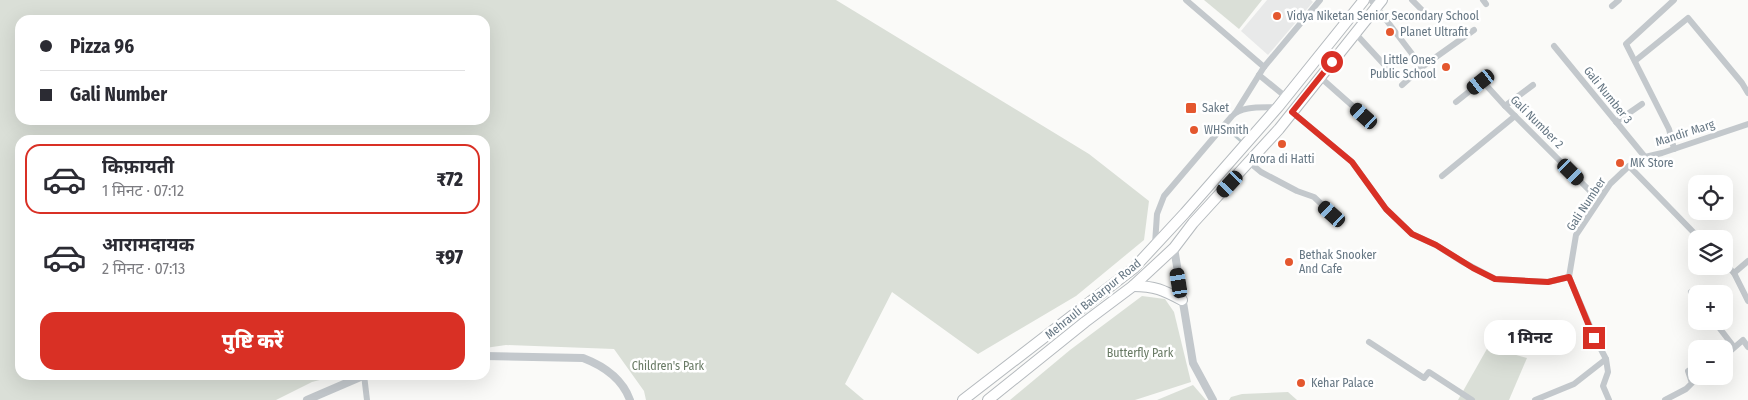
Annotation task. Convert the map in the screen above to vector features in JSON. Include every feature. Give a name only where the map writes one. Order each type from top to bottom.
[{"type":"main road","name":"Mehrauli Badarpur Road","points":[[963,400],[1134,268],[1278,107],[1364,0]]},
{"type":"main road","name":"Mehrauli Badarpur Road","points":[[988,400],[1133,286],[1174,248],[1193,223],[1292,112],[1355,33],[1377,2]]},
{"type":"main road","points":[[1133,286],[1151,286],[1182,300]]},
{"type":"street","points":[[1186,0],[1264,67]]},
{"type":"street","points":[[1155,246],[1157,214],[1164,196],[1235,113],[1264,67],[1320,0]]},
{"type":"street","points":[[1412,0],[1424,12]]},
{"type":"street","points":[[1612,6],[1619,0]]},
{"type":"street","points":[[1674,0],[1628,40],[1626,46],[1636,61],[1668,129],[1674,150]]},
{"type":"street","points":[[1377,2],[1422,67]]},
{"type":"street","points":[[1636,61],[1688,18],[1742,83],[1748,93]]},
{"type":"street","points":[[1402,85],[1422,67],[1474,30]]},
{"type":"street","points":[[1355,33],[1390,71]]},
{"type":"street","name":"Gali Number 3","points":[[1554,46],[1645,157]]},
{"type":"street","points":[[1260,75],[1286,97]]},
{"type":"street","points":[[1320,77],[1364,116]]},
{"type":"street","name":"Gali Number 2","points":[[1456,102],[1483,82],[1599,200]]},
{"type":"street","points":[[1505,106],[1533,85]]},
{"type":"street","points":[[1616,122],[1642,104]]},
{"type":"street","points":[[1235,113],[1244,110],[1278,107]]},
{"type":"street","points":[[1292,112],[1352,162],[1386,209],[1412,234],[1436,245],[1495,279],[1548,282],[1569,277],[1594,338],[1606,359],[1608,372],[1603,386],[1608,400]]},
{"type":"street","points":[[1442,176],[1516,116]]},
{"type":"street","name":"Mandir Marg","points":[[1629,166],[1645,157],[1674,150],[1748,124]]},
{"type":"street","points":[[1249,162],[1261,172],[1297,191],[1314,197],[1332,214]]},
{"type":"street","points":[[1629,166],[1691,230]]},
{"type":"street","name":"Gali Number","points":[[1569,277],[1576,235],[1610,184],[1629,166]]},
{"type":"street","points":[[1174,248],[1194,363],[1213,400]]},
{"type":"street","points":[[1747,297],[1734,273],[1748,261]]},
{"type":"street","points":[[1721,330],[1734,347],[1743,340],[1748,347]]},
{"type":"street","points":[[1368,342],[1424,378],[1429,372],[1472,400]]},
{"type":"street","points":[[490,356],[583,358],[598,363],[610,371],[620,382],[630,400]]},
{"type":"street","points":[[1536,400],[1574,384],[1606,359]]},
{"type":"street","points":[[307,400],[353,380]]},
{"type":"street","points":[[365,380],[367,400]]},
{"type":"street","points":[[1665,400],[1686,389],[1689,385]]},
{"type":"street","points":[[1554,400],[1556,391]]},
{"type":"shaded area","name":"Vidya Niketan Senior Secondary School","points":[[1267,0],[1311,0],[1313,2],[1268,55],[1241,31]]},
{"type":"green space","name":"Children's Park","points":[[0,0],[836,0],[1089,154],[1149,201],[1144,240],[1076,296],[978,354],[892,292],[845,384],[864,400],[646,400],[644,391],[614,349],[506,345],[490,347],[490,135],[15,135],[15,380],[320,380],[276,400],[0,400]]},
{"type":"green space","points":[[1204,0],[1262,0],[1239,29]]},
{"type":"green space","name":"Butterfly Park","points":[[1142,296],[1165,299],[1174,312],[1191,382],[1135,400],[1010,400],[1070,350]]},
{"type":"green space","points":[[1488,347],[1527,358],[1509,400],[1458,400]]},
{"type":"green space","points":[[1193,385],[1206,400],[1157,400]]},
{"type":"green space","points":[[1288,392],[1297,400],[1229,400],[1231,397],[1242,394]]},
{"type":"waterway","points":[[1235,136],[1243,143]]},
{"type":"place","name":"Vidya Niketan Senior Secondary School","points":[[1277,16]]},
{"type":"place","name":"Planet Ultrafit","points":[[1390,32]]},
{"type":"place","name":"Little Ones Public School","points":[[1446,67]]},
{"type":"place","name":"Saket","points":[[1191,108]]},
{"type":"place","name":"WHSmith","points":[[1194,130]]},
{"type":"place","name":"Arora di Hatti","points":[[1282,144]]},
{"type":"place","name":"MK Store","points":[[1620,163]]},
{"type":"place","name":"Bethak Snooker And Cafe","points":[[1289,262]]},
{"type":"place","name":"Kehar Palace","points":[[1301,383]]},
{"type":"route","points":[[1332,62],[1292,112],[1352,162],[1386,209],[1412,234],[1436,245],[1485,275],[1495,279],[1548,282],[1569,277],[1594,338]]}]
